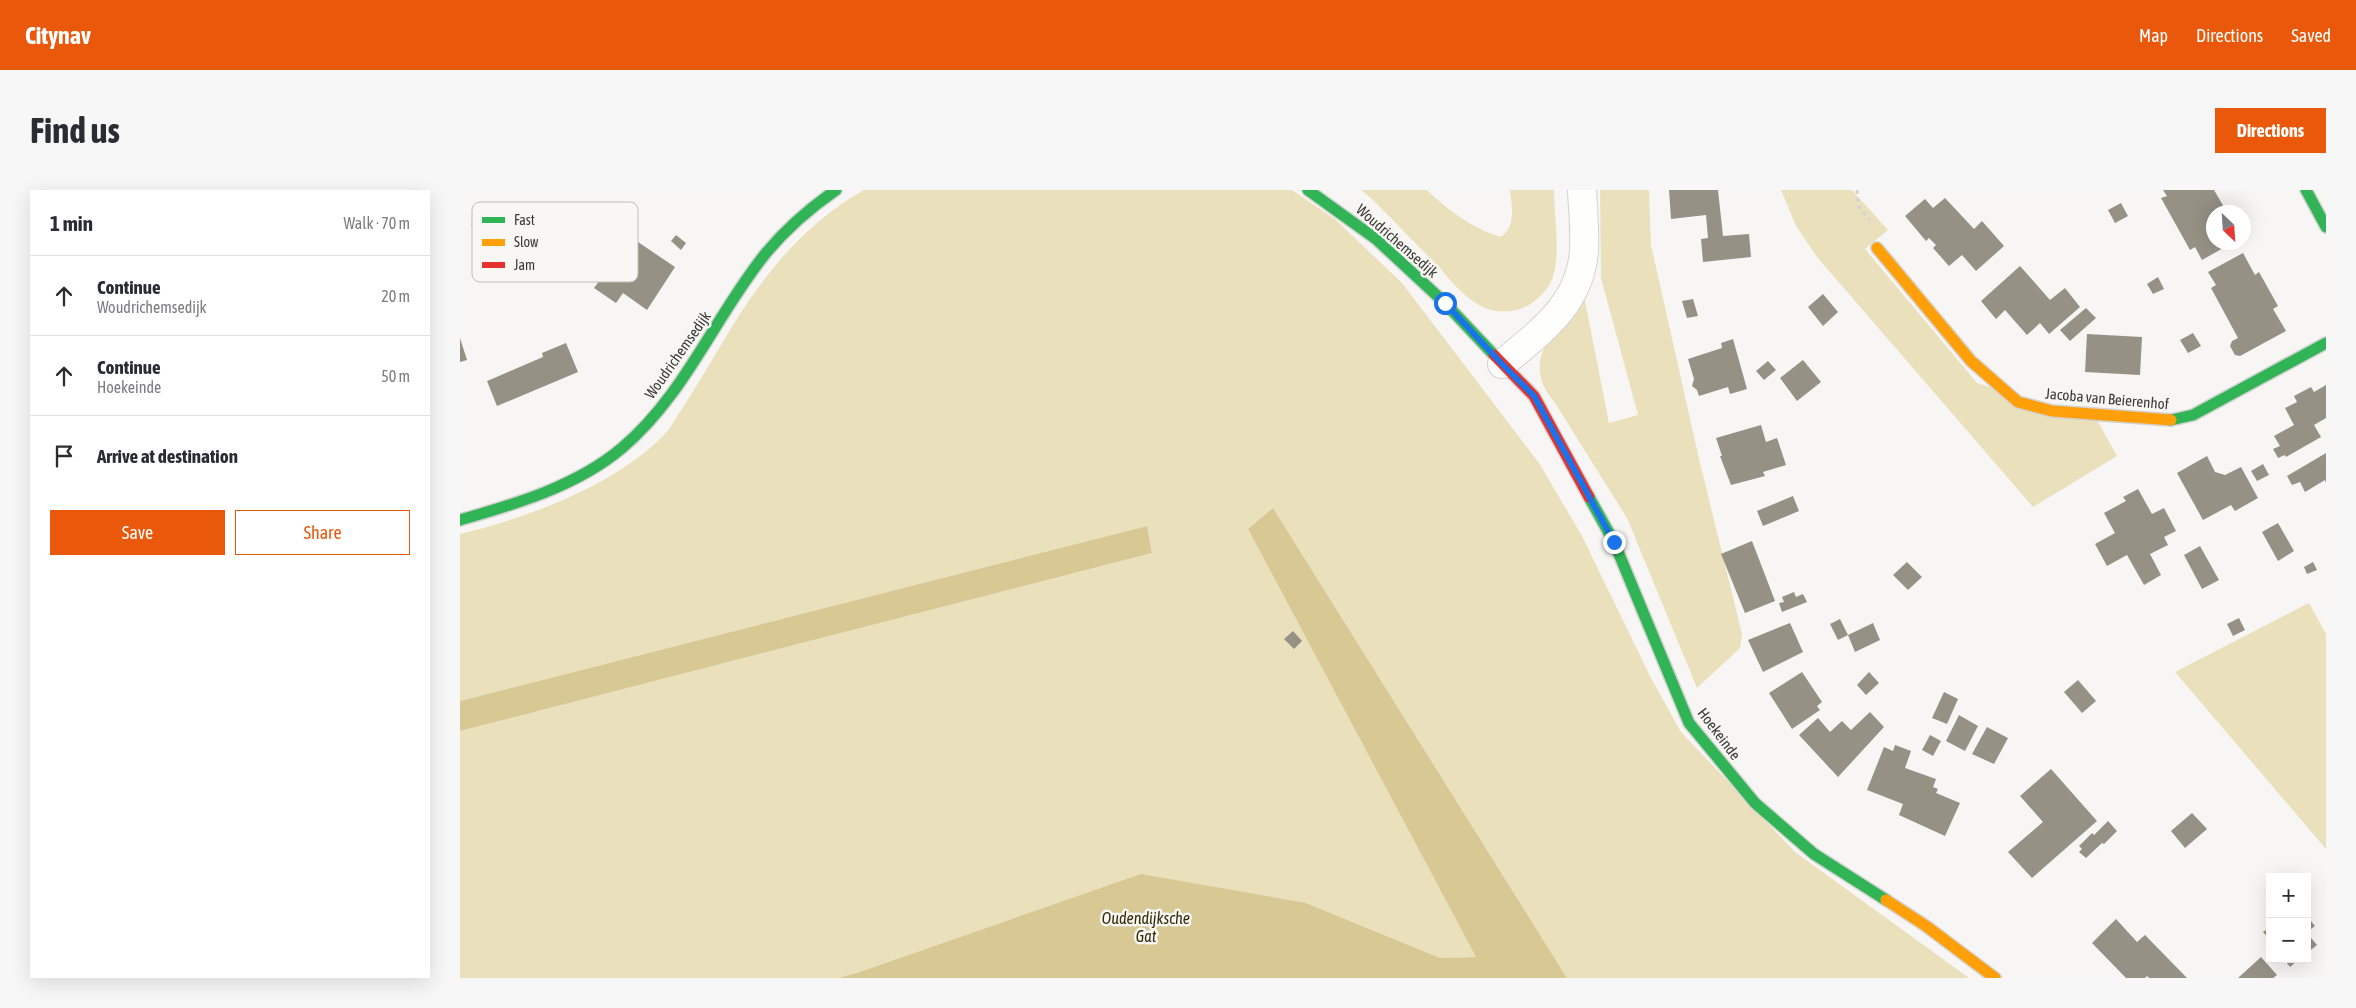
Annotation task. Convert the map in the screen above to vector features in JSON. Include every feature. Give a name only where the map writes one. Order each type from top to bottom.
[{"type":"street","name":"Woudrichemsedijk","points":[[460,520],[530,497],[584,472],[621,448],[675,390],[758,264],[802,216],[836,190]]},
{"type":"street","name":"Woudrichemsedijk","points":[[1308,190],[1376,238],[1445,303],[1502,364]]},
{"type":"street","points":[[1502,364],[1551,322],[1568,302],[1580,276],[1584,252],[1582,190]]},
{"type":"street","points":[[2306,190],[2326,227]]},
{"type":"street","name":"Jacoba van Beierenhof","points":[[1876,248],[1971,361],[2018,402],[2034,408],[2174,420],[2193,415],[2326,343]]},
{"type":"street","name":"Hoekeinde","points":[[1502,364],[1534,396],[1614,542],[1689,723],[1755,803],[1814,854],[1926,926],[1995,978]]},
{"type":"shaded area","points":[[864,190],[1292,190],[1336,220],[1402,283],[1539,463],[1582,536],[1651,678],[1681,732],[1795,852],[1969,978],[1567,978],[1273,508],[1248,529],[1476,957],[1440,958],[1306,903],[860,972],[838,978],[460,978],[460,731],[1152,553],[1147,526],[460,701],[460,534],[514,519],[568,498],[595,485],[642,454],[669,429],[748,301],[764,279],[800,239],[820,221],[841,204]]},
{"type":"shaded area","points":[[1361,190],[1427,190],[1461,218],[1491,234],[1501,237],[1506,233],[1511,222],[1510,190],[1554,190],[1557,254],[1551,282],[1539,297],[1527,306],[1503,311],[1485,308],[1471,300],[1459,289],[1389,216]]},
{"type":"shaded area","points":[[1600,190],[1649,190],[1651,245],[1700,463],[1742,634],[1740,648],[1697,688],[1627,518],[1544,387],[1540,373],[1541,359],[1545,346],[1562,321],[1584,296],[1609,423],[1638,415],[1601,278]]},
{"type":"shaded area","points":[[1781,190],[1852,190],[1888,230],[1865,249],[1977,383],[2097,420],[2117,456],[2033,507],[1817,257],[1796,226]]},
{"type":"shaded area","points":[[2309,603],[2326,634],[2326,849],[2175,672]]},
{"type":"water","name":"Oudendijksche Gat","points":[[1273,508],[1567,978],[838,978],[1141,874],[1306,903],[1440,958],[1476,957],[1248,529]]},
{"type":"water","points":[[1147,526],[1152,553],[460,731],[460,701]]},
{"type":"building","points":[[1669,190],[1718,190],[1723,236],[1749,234],[1751,257],[1703,262],[1701,239],[1708,238],[1706,215],[1671,219]]},
{"type":"building","points":[[2163,190],[2214,190],[2223,205],[2206,205],[2206,250],[2220,250],[2202,260],[2195,247],[2190,250],[2161,198],[2167,196]]},
{"type":"building","points":[[1945,198],[1974,229],[1982,221],[2004,246],[1976,271],[1962,255],[1949,266],[1933,248],[1936,245],[1929,238],[1926,241],[1905,216],[1925,199],[1933,208]]},
{"type":"building","points":[[2121,203],[2128,216],[2115,223],[2108,210]]},
{"type":"building","points":[[676,235],[686,243],[681,250],[671,241]]},
{"type":"building","points":[[638,242],[675,267],[647,310],[623,293],[616,303],[594,288],[598,282],[638,282]]},
{"type":"building","points":[[2243,253],[2255,275],[2259,272],[2278,306],[2273,309],[2286,331],[2240,356],[2235,355],[2230,346],[2232,341],[2238,338],[2211,288],[2216,285],[2208,272]]},
{"type":"building","points":[[2020,266],[2050,300],[2065,288],[2080,307],[2049,334],[2040,323],[2027,335],[2005,310],[1996,319],[1981,301]]},
{"type":"building","points":[[2158,277],[2164,289],[2153,294],[2147,284]]},
{"type":"building","points":[[1823,294],[1838,312],[1823,326],[1808,307]]},
{"type":"building","points":[[1693,299],[1698,316],[1687,318],[1682,301]]},
{"type":"building","points":[[2086,308],[2096,318],[2070,341],[2060,330]]},
{"type":"building","points":[[2193,333],[2201,346],[2188,353],[2180,340]]},
{"type":"building","points":[[2087,334],[2142,337],[2140,375],[2085,372]]},
{"type":"building","points":[[460,338],[467,360],[460,362]]},
{"type":"building","points":[[1733,339],[1747,389],[1730,394],[1728,387],[1699,396],[1697,390],[1692,386],[1694,379],[1688,359],[1722,348],[1721,343]]},
{"type":"building","points":[[566,343],[578,372],[497,406],[487,381],[543,357],[542,353]]},
{"type":"building","points":[[1803,360],[1821,382],[1797,401],[1780,378]]},
{"type":"building","points":[[1768,361],[1776,370],[1764,380],[1756,371]]},
{"type":"building","points":[[2326,385],[2326,418],[2314,425],[2321,437],[2286,457],[2285,455],[2278,458],[2273,449],[2280,446],[2274,436],[2294,425],[2285,408],[2297,402],[2294,396],[2311,387],[2314,392]]},
{"type":"building","points":[[1761,425],[1766,442],[1777,438],[1786,465],[1763,472],[1765,476],[1731,485],[1720,456],[1722,456],[1716,438]]},
{"type":"building","points":[[2326,453],[2326,483],[2325,480],[2305,492],[2300,482],[2292,485],[2287,476]]},
{"type":"building","points":[[2207,456],[2215,472],[2225,475],[2241,467],[2258,498],[2235,511],[2231,505],[2203,520],[2177,473]]},
{"type":"building","points":[[2263,464],[2269,475],[2257,481],[2251,471]]},
{"type":"building","points":[[2138,489],[2152,514],[2164,508],[2176,531],[2164,537],[2168,545],[2150,554],[2161,575],[2144,585],[2127,555],[2107,566],[2095,544],[2115,533],[2104,513],[2126,501],[2123,497]]},
{"type":"building","points":[[1793,496],[1799,511],[1763,526],[1757,511]]},
{"type":"building","points":[[2278,523],[2294,551],[2278,561],[2262,532]]},
{"type":"building","points":[[1752,541],[1775,601],[1745,613],[1721,554]]},
{"type":"building","points":[[2200,546],[2219,580],[2202,589],[2184,555]]},
{"type":"building","points":[[1907,562],[1922,577],[1908,590],[1893,575]]},
{"type":"building","points":[[2313,562],[2317,570],[2307,574],[2304,567]]},
{"type":"building","points":[[1794,592],[1796,597],[1803,594],[1807,602],[1782,612],[1779,603],[1784,602],[1782,597]]},
{"type":"building","points":[[2239,618],[2245,630],[2233,636],[2227,624]]},
{"type":"building","points":[[1840,619],[1848,635],[1838,640],[1830,624]]},
{"type":"building","points":[[1790,623],[1803,652],[1763,672],[1748,640]]},
{"type":"building","points":[[1873,623],[1880,640],[1855,652],[1848,635]]},
{"type":"building","points":[[1293,631],[1302,641],[1294,649],[1284,639]]},
{"type":"building","points":[[1802,672],[1822,702],[1817,706],[1820,710],[1792,729],[1769,693]]},
{"type":"building","points":[[1869,672],[1879,683],[1866,695],[1857,685]]},
{"type":"building","points":[[2078,680],[2096,701],[2082,713],[2064,692]]},
{"type":"building","points":[[1944,692],[1958,699],[1947,724],[1932,718]]},
{"type":"building","points":[[1870,712],[1884,727],[1838,777],[1799,735],[1818,718],[1830,732],[1842,721],[1851,730]]},
{"type":"building","points":[[1959,715],[1978,726],[1965,751],[1946,741]]},
{"type":"building","points":[[1987,727],[2008,738],[1994,764],[1972,754]]},
{"type":"building","points":[[1930,735],[1941,741],[1933,756],[1922,750]]},
{"type":"building","points":[[1895,745],[1911,751],[1905,768],[1936,779],[1933,787],[1938,789],[1936,793],[1960,803],[1945,836],[1899,815],[1903,804],[1867,790],[1884,747],[1893,751]]},
{"type":"building","points":[[2051,769],[2097,821],[2032,878],[2008,852],[2043,822],[2020,796]]},
{"type":"building","points":[[2192,813],[2207,829],[2185,848],[2171,831]]},
{"type":"building","points":[[2108,821],[2117,831],[2086,858],[2079,852],[2082,849],[2079,846]]},
{"type":"building","points":[[2116,919],[2137,942],[2145,935],[2187,978],[2149,978],[2147,976],[2145,978],[2126,978],[2092,943]]},
{"type":"building","points":[[2311,921],[2315,926],[2311,929]]},
{"type":"building","points":[[2311,938],[2317,945],[2311,950]]},
{"type":"building","points":[[2261,957],[2277,975],[2273,978],[2238,978]]},
{"type":"traffic: fast","points":[[460,520],[524,500],[566,483],[586,473],[622,448],[644,427],[682,380],[748,277],[766,253],[799,219],[836,190]]},
{"type":"traffic: fast","points":[[1308,190],[1376,239],[1445,303],[1494,355]]},
{"type":"traffic: fast","points":[[2306,190],[2326,227]]},
{"type":"traffic: fast","points":[[2171,420],[2193,415],[2326,343]]},
{"type":"traffic: fast","points":[[1589,497],[1614,542],[1689,723],[1755,803],[1814,854],[1886,900]]},
{"type":"traffic: slow","points":[[1877,248],[1971,361],[2018,402],[2052,411],[2171,420]]},
{"type":"traffic: slow","points":[[1886,900],[1926,926],[1995,978]]},
{"type":"traffic: jam","points":[[1494,355],[1534,396],[1589,497]]},
{"type":"route","points":[[1445,303],[1534,396],[1614,542]]}]
